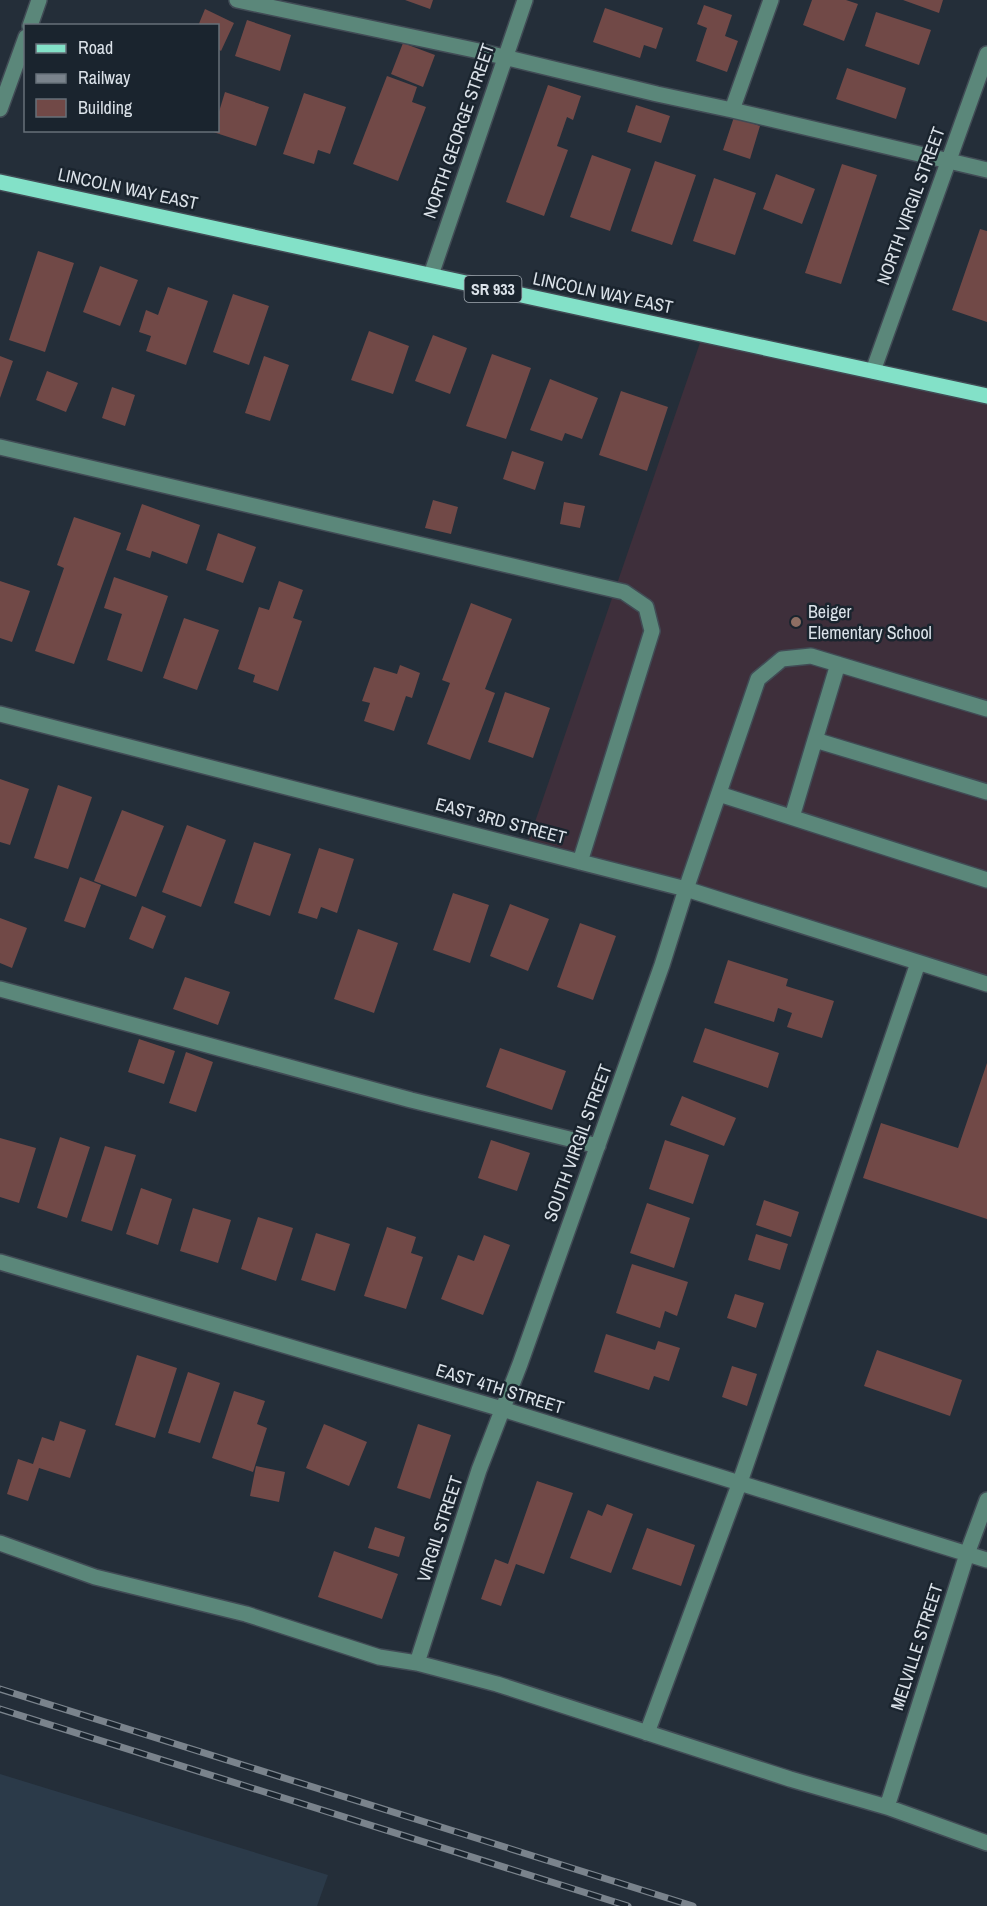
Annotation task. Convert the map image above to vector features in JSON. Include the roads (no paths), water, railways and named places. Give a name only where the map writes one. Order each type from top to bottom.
[{"type":"main road","name":"LINCOLN WAY EAST","points":[[0,182],[987,396]]},
{"type":"street","points":[[31,24],[39,0]]},
{"type":"street","points":[[237,0],[283,5],[987,170]]},
{"type":"street","name":"NORTH GEORGE STREET","points":[[431,275],[525,0]]},
{"type":"street","points":[[732,110],[771,0]]},
{"type":"street","points":[[0,109],[24,43]]},
{"type":"street","name":"NORTH VIRGIL STREET","points":[[873,371],[987,54]]},
{"type":"street","points":[[0,447],[624,592],[646,606],[652,631],[580,862]]},
{"type":"street","name":"SOUTH VIRGIL STREET","points":[[502,1409],[662,965],[758,679],[782,659],[811,656],[987,709]]},
{"type":"street","points":[[792,817],[838,664]]},
{"type":"street","name":"EAST 3RD STREET","points":[[0,714],[686,889],[987,984]]},
{"type":"street","points":[[815,740],[987,792]]},
{"type":"street","points":[[718,794],[987,880]]},
{"type":"street","points":[[647,1733],[740,1482],[918,963]]},
{"type":"street","points":[[0,989],[399,1097],[598,1146]]},
{"type":"street","name":"EAST 4TH STREET","points":[[0,1262],[502,1409],[987,1560]]},
{"type":"street","name":"VIRGIL STREET","points":[[417,1662],[479,1470],[502,1409]]},
{"type":"street","name":"MELVILLE STREET","points":[[887,1807],[987,1500]]},
{"type":"street","points":[[0,1543],[95,1577],[246,1614],[379,1657],[417,1662],[497,1684],[790,1779],[887,1807],[987,1843]]},
{"type":"railway","points":[[0,1689],[693,1906]]},
{"type":"railway","points":[[0,1709],[628,1906]]},
{"type":"place","name":"Beiger Elementary School","points":[[796,622]]}]
